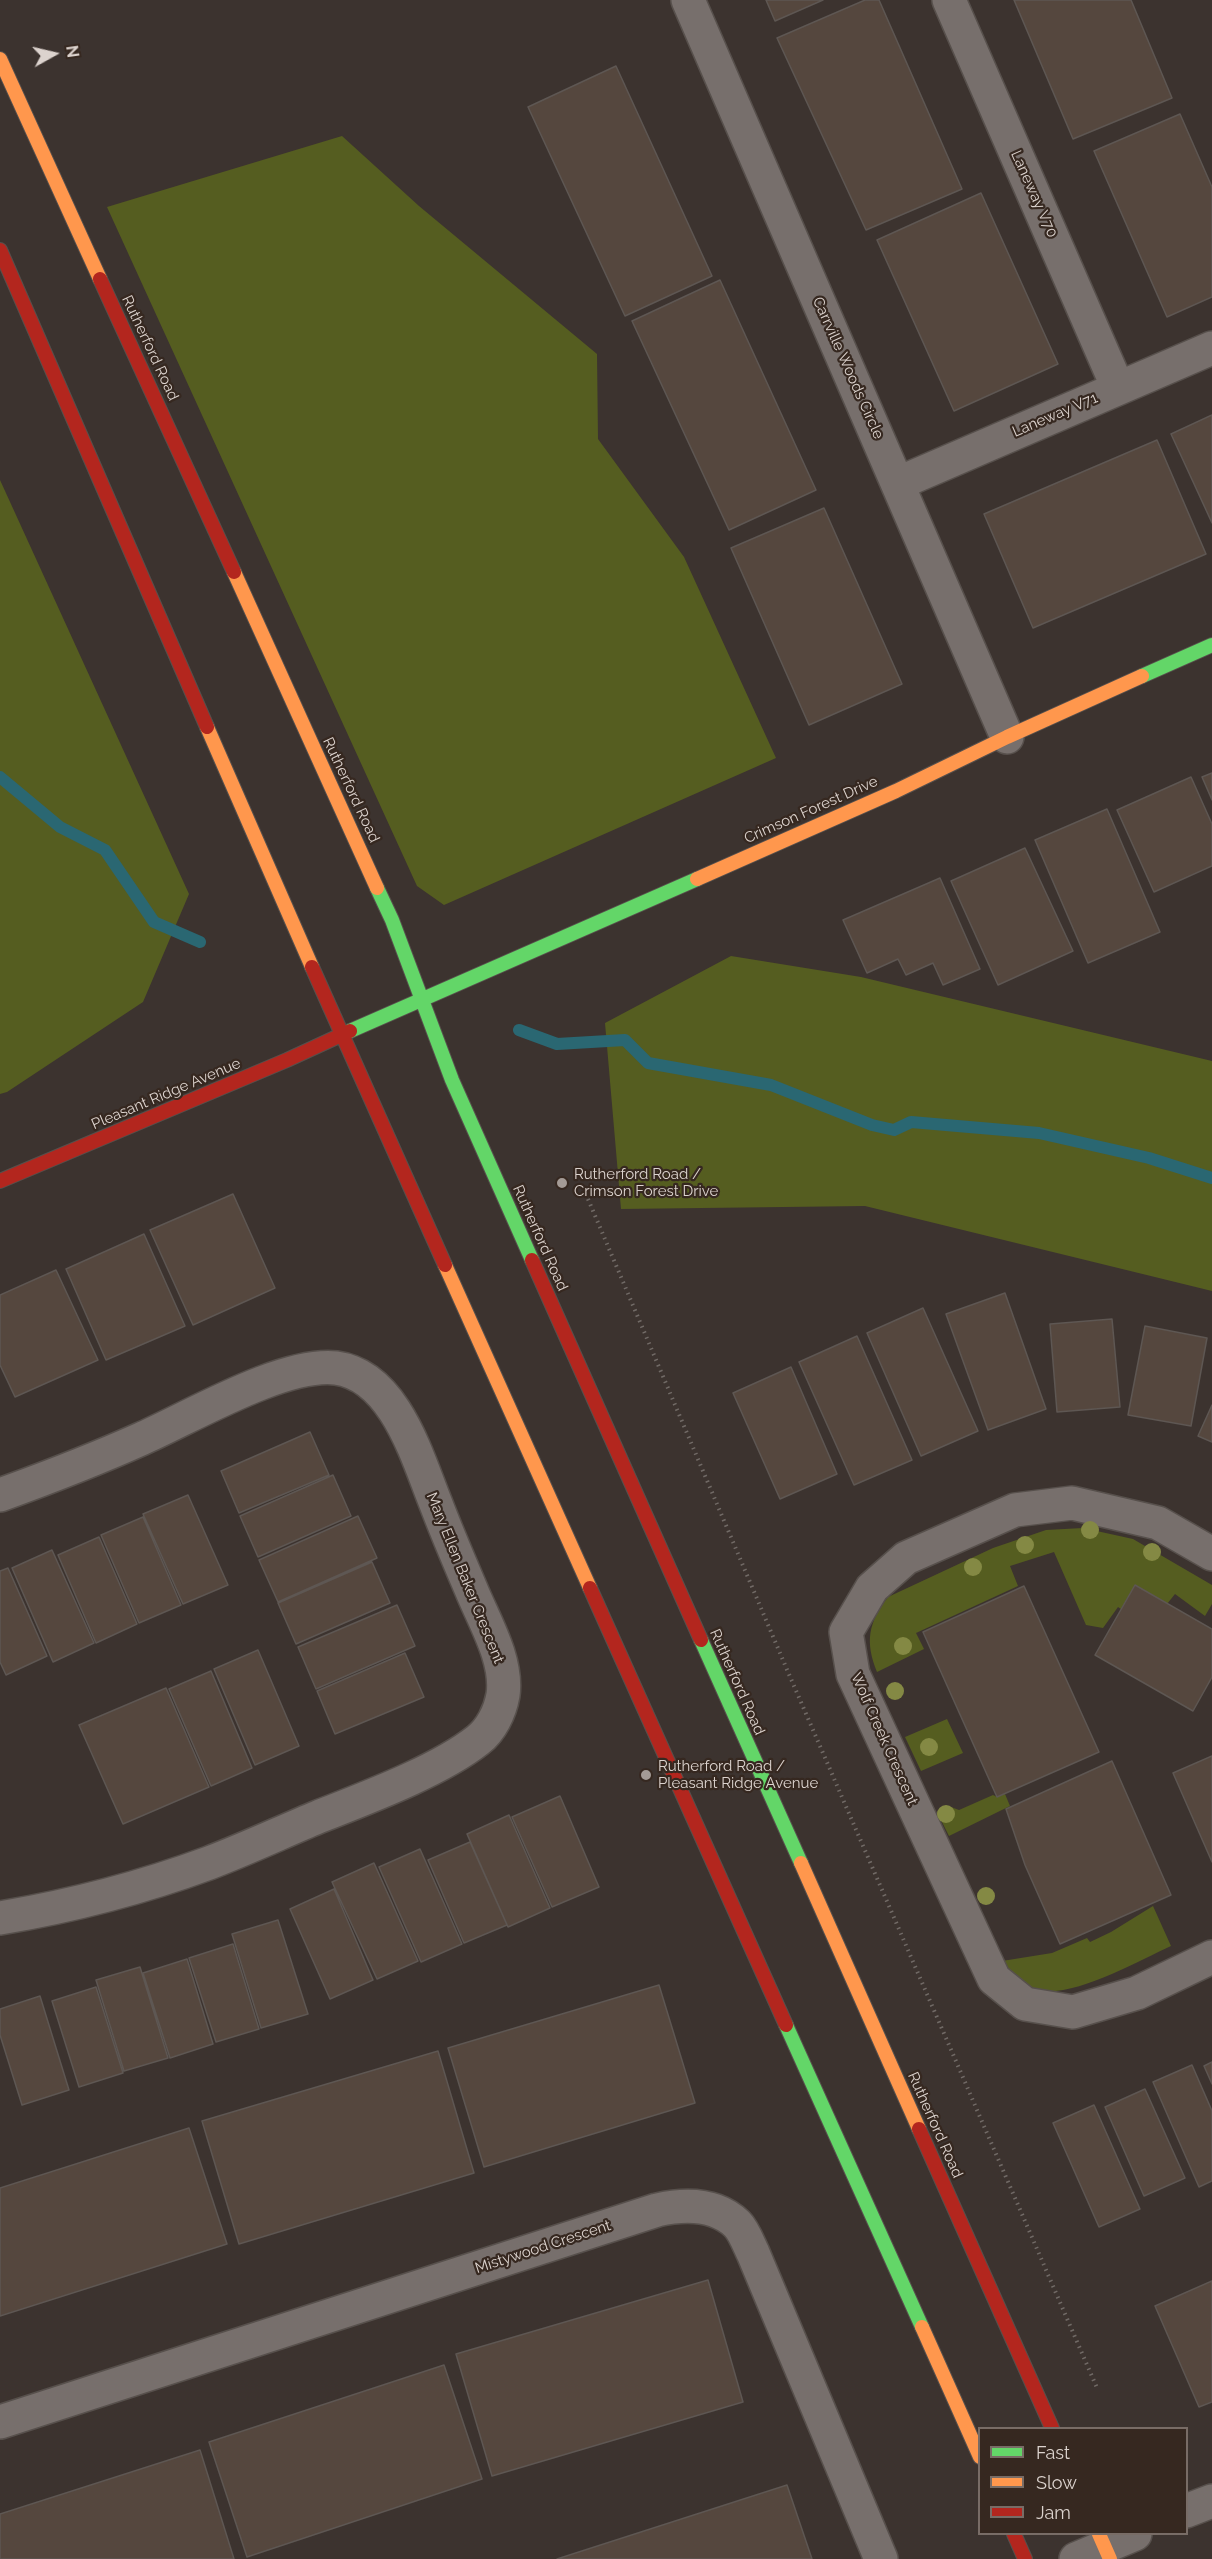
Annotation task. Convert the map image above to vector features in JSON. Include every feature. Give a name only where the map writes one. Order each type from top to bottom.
[{"type":"main road","name":"Rutherford Road","points":[[0,59],[392,920],[452,1080],[1052,2427]]},
{"type":"main road","points":[[0,249],[343,1034],[978,2453]]},
{"type":"main road","name":"Crimson Forest Drive","points":[[343,1034],[896,790],[1007,736],[1212,645]]},
{"type":"main road","name":"Pleasant Ridge Avenue","points":[[0,1181],[343,1034]]},
{"type":"main road","points":[[1014,2535],[1025,2559]]},
{"type":"street","name":"Carrville Woods Circle","points":[[688,0],[1007,736]]},
{"type":"street","name":"Laneway V70","points":[[949,0],[1118,388]]},
{"type":"street","name":"Laneway V71","points":[[899,483],[1212,348]]},
{"type":"street","name":"Mary Ellen Baker Crescent","points":[[0,1495],[132,1443],[285,1375],[319,1368],[350,1371],[375,1385],[386,1397],[409,1437],[494,1644],[504,1683],[498,1711],[490,1727],[480,1739],[436,1765],[390,1787],[252,1846],[166,1878],[64,1907],[0,1918]]},
{"type":"street","name":"Wolf Creek Crescent","points":[[1212,1554],[1158,1523],[1072,1503],[1015,1510],[906,1558],[872,1588],[846,1632],[854,1674],[994,1979],[1024,2004],[1073,2012],[1137,1993],[1212,1958]]},
{"type":"street","name":"Mistywood Crescent","points":[[0,2422],[657,2210],[682,2205],[712,2209],[737,2225],[753,2253],[881,2559]]},
{"type":"street","points":[[1188,2510],[1212,2501]]},
{"type":"street","points":[[1098,2549],[1133,2535]]},
{"type":"path","points":[[588,1199],[788,1672],[1097,2388]]},
{"type":"green space","points":[[342,136],[419,206],[597,354],[598,439],[684,557],[776,758],[444,905],[417,886],[107,207]]},
{"type":"green space","points":[[0,480],[189,894],[143,1002],[7,1092],[0,1094]]},
{"type":"green space","points":[[731,956],[861,977],[1212,1061],[1212,1291],[865,1206],[621,1209],[605,1023]]},
{"type":"green space","points":[[1083,1528],[1133,1539],[1212,1585],[1212,1604],[1205,1616],[1175,1594],[1167,1604],[1135,1585],[1121,1609],[1118,1607],[1103,1628],[1086,1625],[1054,1552],[1010,1566],[1018,1586],[916,1633],[924,1649],[877,1672],[871,1651],[870,1633],[876,1615],[888,1597],[993,1548],[1046,1530]]},
{"type":"green space","points":[[947,1719],[963,1753],[921,1771],[905,1737]]},
{"type":"green space","points":[[1005,1794],[1010,1806],[949,1836],[937,1812],[951,1807],[959,1810],[993,1795],[997,1797]]},
{"type":"green space","points":[[1153,1906],[1171,1946],[1086,1984],[1068,1989],[1037,1990],[1022,1983],[1002,1961],[1052,1953],[1087,1938],[1090,1942]]},
{"type":"building","points":[[766,0],[823,0],[775,21]]},
{"type":"building","points":[[865,0],[879,0],[962,189],[866,230],[777,38]]},
{"type":"building","points":[[1014,0],[1131,0],[1172,98],[1073,139]]},
{"type":"building","points":[[616,66],[712,276],[625,316],[528,107]]},
{"type":"building","points":[[1180,114],[1212,187],[1212,297],[1167,317],[1094,151]]},
{"type":"building","points":[[981,193],[1058,364],[954,411],[877,240]]},
{"type":"building","points":[[720,280],[816,490],[729,530],[632,321]]},
{"type":"building","points":[[1212,415],[1212,523],[1171,434]]},
{"type":"building","points":[[1157,440],[1206,554],[1033,628],[984,514]]},
{"type":"building","points":[[824,508],[902,684],[809,725],[731,548]]},
{"type":"building","points":[[1212,773],[1212,800],[1202,777]]},
{"type":"building","points":[[1191,777],[1212,824],[1212,866],[1154,892],[1117,810]]},
{"type":"building","points":[[1107,809],[1160,932],[1088,963],[1035,840]]},
{"type":"building","points":[[1025,848],[1073,951],[998,985],[951,881]]},
{"type":"building","points":[[940,878],[980,969],[943,985],[933,963],[906,975],[898,959],[867,973],[843,920]]},
{"type":"building","points":[[233,1194],[275,1288],[193,1325],[150,1230]]},
{"type":"building","points":[[144,1234],[185,1326],[106,1360],[66,1269]]},
{"type":"building","points":[[56,1270],[98,1360],[15,1397],[0,1365],[0,1295]]},
{"type":"building","points":[[1005,1293],[1046,1409],[988,1430],[946,1314]]},
{"type":"building","points":[[923,1308],[978,1431],[921,1456],[867,1333]]},
{"type":"building","points":[[1112,1319],[1120,1407],[1057,1412],[1050,1324]]},
{"type":"building","points":[[1145,1326],[1207,1338],[1191,1426],[1128,1415]]},
{"type":"building","points":[[857,1336],[912,1460],[854,1485],[799,1362]]},
{"type":"building","points":[[791,1367],[837,1474],[780,1499],[733,1393]]},
{"type":"building","points":[[1212,1405],[1212,1442],[1198,1436]]},
{"type":"building","points":[[310,1432],[329,1475],[239,1513],[221,1471]]},
{"type":"building","points":[[333,1475],[351,1516],[258,1557],[240,1516]]},
{"type":"building","points":[[188,1495],[228,1585],[183,1604],[143,1514]]},
{"type":"building","points":[[358,1516],[377,1558],[278,1602],[259,1560]]},
{"type":"building","points":[[143,1517],[181,1605],[139,1623],[101,1535]]},
{"type":"building","points":[[99,1537],[137,1624],[96,1643],[58,1555]]},
{"type":"building","points":[[52,1550],[94,1643],[53,1662],[12,1568]]},
{"type":"building","points":[[372,1562],[390,1603],[296,1644],[278,1603]]},
{"type":"building","points":[[8,1568],[47,1656],[6,1675],[0,1662],[0,1571]]},
{"type":"building","points":[[1135,1585],[1212,1629],[1212,1677],[1193,1711],[1095,1655]]},
{"type":"building","points":[[1024,1586],[1099,1752],[997,1797],[923,1632]]},
{"type":"building","points":[[397,1605],[415,1646],[316,1689],[298,1647]]},
{"type":"building","points":[[258,1650],[299,1746],[255,1765],[214,1669]]},
{"type":"building","points":[[405,1653],[424,1697],[335,1734],[317,1691]]},
{"type":"building","points":[[211,1671],[252,1768],[211,1786],[169,1689]]},
{"type":"building","points":[[166,1688],[209,1787],[123,1824],[79,1725]]},
{"type":"building","points":[[1212,1756],[1212,1862],[1173,1773]]},
{"type":"building","points":[[1112,1761],[1171,1895],[1060,1944],[1025,1865],[1006,1809]]},
{"type":"building","points":[[560,1796],[599,1887],[552,1907],[512,1817]]},
{"type":"building","points":[[509,1815],[550,1908],[508,1927],[467,1834]]},
{"type":"building","points":[[470,1842],[507,1925],[464,1943],[428,1860]]},
{"type":"building","points":[[420,1849],[462,1944],[421,1962],[379,1867]]},
{"type":"building","points":[[374,1863],[418,1961],[377,1979],[332,1882]]},
{"type":"building","points":[[334,1889],[373,1980],[330,1999],[290,1909]]},
{"type":"building","points":[[278,1920],[308,2014],[261,2028],[232,1934]]},
{"type":"building","points":[[233,1944],[259,2029],[216,2042],[189,1958]]},
{"type":"building","points":[[187,1959],[213,2044],[170,2058],[143,1973]]},
{"type":"building","points":[[140,1967],[168,2058],[124,2071],[96,1980]]},
{"type":"building","points":[[659,1985],[695,2103],[484,2167],[448,2048]]},
{"type":"building","points":[[96,1987],[123,2073],[79,2087],[52,2001]]},
{"type":"building","points":[[40,1996],[69,2090],[22,2105],[0,2035],[0,2009]]},
{"type":"building","points":[[438,2051],[474,2173],[239,2244],[202,2121]]},
{"type":"building","points":[[1212,2062],[1212,2084],[1204,2066]]},
{"type":"building","points":[[1192,2065],[1212,2111],[1212,2181],[1199,2187],[1153,2082]]},
{"type":"building","points":[[1145,2089],[1185,2178],[1144,2196],[1105,2107]]},
{"type":"building","points":[[1094,2105],[1140,2209],[1099,2227],[1053,2123]]},
{"type":"building","points":[[189,2128],[227,2244],[0,2316],[0,2188]]},
{"type":"building","points":[[708,2280],[743,2402],[492,2476],[456,2354]]},
{"type":"building","points":[[1212,2281],[1212,2402],[1199,2407],[1155,2306]]},
{"type":"building","points":[[444,2365],[482,2479],[247,2557],[209,2442]]},
{"type":"building","points":[[200,2450],[234,2559],[0,2559],[0,2514]]},
{"type":"building","points":[[787,2485],[812,2559],[557,2559]]},
{"type":"waterway","points":[[0,777],[60,827],[105,850],[154,922],[200,942]]},
{"type":"waterway","points":[[519,1030],[557,1044],[625,1040],[648,1063],[771,1085],[872,1125],[894,1130],[911,1122],[1039,1133],[1149,1158],[1212,1178]]},
{"type":"traffic: fast","points":[[1142,676],[1212,645]]},
{"type":"traffic: fast","points":[[350,1031],[697,879]]},
{"type":"traffic: fast","points":[[377,888],[392,920],[452,1080],[532,1260]]},
{"type":"traffic: fast","points":[[701,1640],[801,1863]]},
{"type":"traffic: fast","points":[[786,2025],[922,2327]]},
{"type":"traffic: slow","points":[[0,59],[100,279]]},
{"type":"traffic: slow","points":[[234,572],[377,888]]},
{"type":"traffic: slow","points":[[697,879],[896,791],[1007,737],[1142,676]]},
{"type":"traffic: slow","points":[[207,727],[312,967]]},
{"type":"traffic: slow","points":[[445,1265],[590,1588]]},
{"type":"traffic: slow","points":[[801,1863],[919,2129]]},
{"type":"traffic: slow","points":[[922,2327],[978,2453]]},
{"type":"traffic: slow","points":[[1099,2535],[1110,2559]]},
{"type":"traffic: jam","points":[[0,250],[207,727]]},
{"type":"traffic: jam","points":[[100,279],[234,572]]},
{"type":"traffic: jam","points":[[312,967],[445,1265]]},
{"type":"traffic: jam","points":[[0,1181],[287,1060],[350,1031]]},
{"type":"traffic: jam","points":[[532,1260],[701,1640]]},
{"type":"traffic: jam","points":[[590,1588],[786,2025]]},
{"type":"traffic: jam","points":[[919,2129],[1052,2427]]},
{"type":"traffic: jam","points":[[1014,2535],[1025,2559]]},
{"type":"place","name":"Rutherford Road / Crimson Forest Drive","points":[[562,1183]]},
{"type":"place","name":"Rutherford Road / Pleasant Ridge Avenue","points":[[646,1775]]}]
